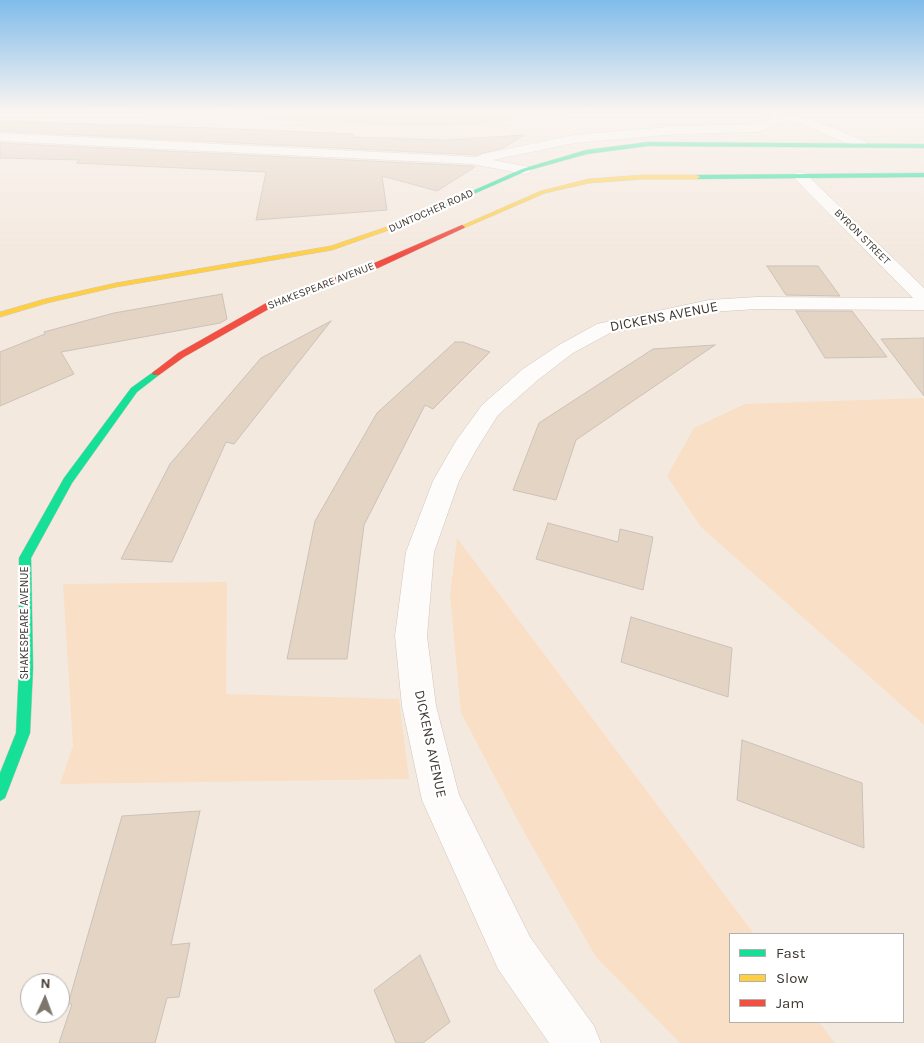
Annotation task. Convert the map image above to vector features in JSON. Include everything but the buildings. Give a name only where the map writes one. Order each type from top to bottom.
[{"type":"street","points":[[465,160],[524,170]]},
{"type":"street","name":"DUNTOCHER ROAD","points":[[0,315],[45,301],[116,285],[332,248],[384,231],[524,170],[560,160]]},
{"type":"street","name":"SHAKESPEARE AVENUE","points":[[0,793],[22,732],[26,668],[25,558],[68,481],[134,390],[181,355],[271,304],[375,266],[512,204],[543,192],[589,181],[644,176],[924,175]]},
{"type":"street","name":"BYRON STREET","points":[[800,176],[924,299]]},
{"type":"street","name":"DICKENS AVENUE","points":[[577,1043],[514,953],[441,800],[418,706],[411,636],[420,552],[446,482],[465,446],[490,410],[531,374],[559,354],[604,328],[709,306],[757,303],[924,304]]},
{"type":"shaded area","points":[[924,398],[924,725],[701,527],[667,476],[694,428],[745,404]]},
{"type":"shaded area","points":[[457,538],[753,933],[729,933],[729,1023],[820,1023],[835,1043],[680,1043],[596,957],[524,832],[461,713],[450,595]]},
{"type":"shaded area","points":[[227,582],[226,694],[399,699],[409,779],[60,784],[73,746],[63,584]]},
{"type":"traffic: fast","points":[[401,224],[524,170],[560,160]]},
{"type":"traffic: fast","points":[[697,177],[924,175]]},
{"type":"traffic: fast","points":[[0,793],[23,733],[26,668],[25,558],[68,481],[134,390],[156,373]]},
{"type":"traffic: slow","points":[[462,227],[543,192],[589,181],[643,177],[697,177]]},
{"type":"traffic: slow","points":[[0,315],[45,301],[116,285],[332,248],[401,224]]},
{"type":"traffic: jam","points":[[156,373],[181,355],[271,304],[375,266],[462,227]]}]
